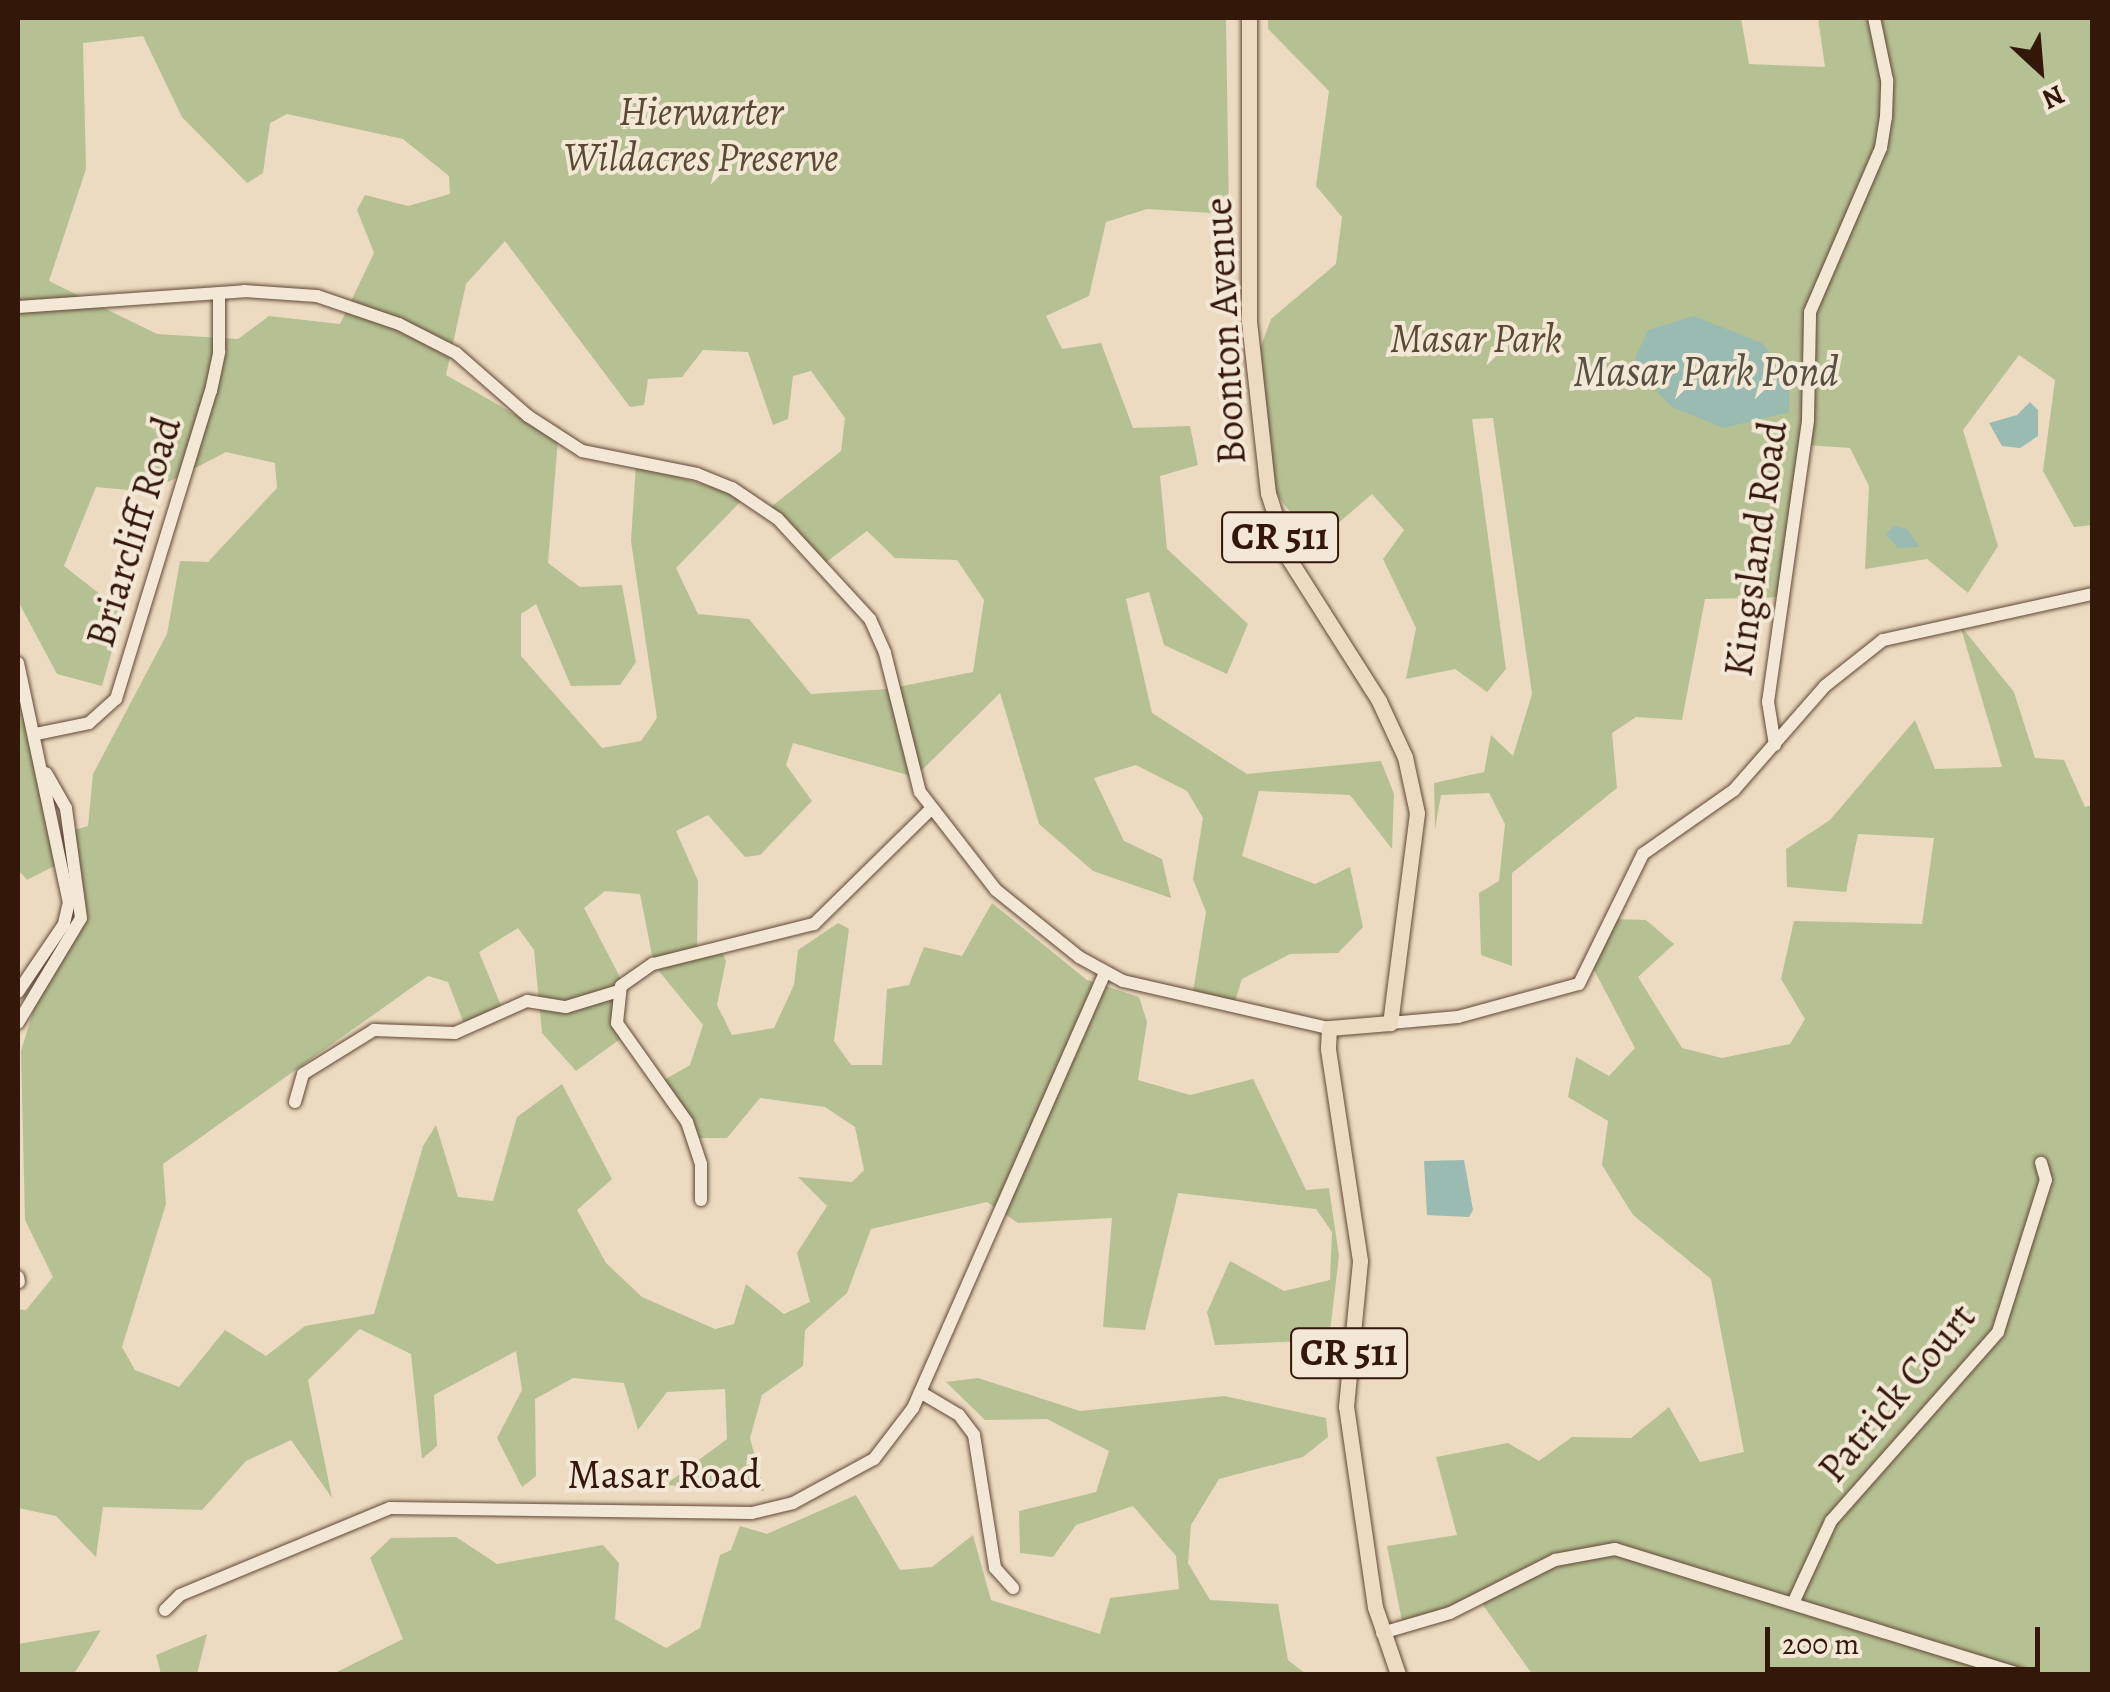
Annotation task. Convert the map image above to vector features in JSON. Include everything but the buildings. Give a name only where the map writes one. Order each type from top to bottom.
[{"type":"main road","name":"Boonton Avenue","points":[[1248,18],[1249,321],[1268,492],[1288,559],[1379,702],[1415,794],[1416,832],[1390,1022]]},
{"type":"main road","points":[[1329,1028],[1390,1022]]},
{"type":"main road","name":"CR 511","points":[[1329,1028],[1360,1261],[1346,1406],[1382,1633],[1398,1674]]},
{"type":"street","name":"Kingsland Road","points":[[1775,744],[1768,702],[1808,420],[1810,312],[1880,148],[1886,118],[1887,80],[1874,18]]},
{"type":"street","points":[[18,306],[219,293],[317,296],[399,324],[456,353],[571,446],[715,480],[778,519],[858,604],[878,636],[913,774],[930,810],[996,890],[1105,973],[1329,1028]]},
{"type":"street","name":"Briarcliff Road","points":[[36,734],[89,723],[116,699],[211,391],[219,352],[219,293]]},
{"type":"street","points":[[1390,1022],[1458,1017],[1578,984],[1642,854],[1668,830],[1734,790],[1825,686],[1883,640],[2092,594]]},
{"type":"street","points":[[18,664],[45,771],[66,808],[82,918],[22,993],[18,1023]]},
{"type":"street","points":[[700,1200],[694,1140],[622,1035],[619,991],[629,976],[654,964],[814,924],[930,810]]},
{"type":"street","name":"Masar Road","points":[[165,1610],[180,1596],[390,1508],[774,1510],[874,1459],[904,1426],[1105,973]]},
{"type":"street","points":[[295,1102],[303,1074],[374,1030],[454,1033],[527,1001],[566,1007],[619,991]]},
{"type":"street","name":"Patrick Court","points":[[1794,1602],[1831,1521],[1998,1332],[2046,1180],[2041,1164]]},
{"type":"street","points":[[920,1392],[959,1415],[974,1435],[995,1568],[1013,1588]]},
{"type":"street","points":[[1382,1633],[1450,1613],[1555,1560],[1594,1550],[1646,1554],[2019,1674]]},
{"type":"green space","name":"Hierwarter Wildacres Preserve","points":[[18,18],[1226,18],[1229,214],[1147,209],[1106,222],[1089,296],[1046,316],[1062,349],[1101,343],[1133,428],[1190,426],[1198,465],[1160,476],[1167,549],[1248,624],[1227,674],[1164,645],[1149,592],[1126,599],[1152,713],[1247,774],[1381,761],[1394,794],[1392,849],[1350,795],[1259,791],[1242,856],[1315,884],[1350,867],[1363,927],[1338,953],[1290,954],[1242,979],[1233,1008],[1192,998],[1206,912],[1193,879],[1203,818],[1187,791],[1136,765],[1094,778],[1124,841],[1162,859],[1171,898],[1093,871],[1039,824],[1000,693],[915,777],[793,743],[786,765],[812,801],[760,855],[745,857],[708,815],[676,831],[698,881],[697,953],[721,949],[726,961],[717,1005],[732,1035],[774,1028],[794,985],[798,950],[838,923],[849,929],[834,1041],[851,1065],[882,1065],[887,989],[909,985],[924,947],[962,956],[992,903],[1087,980],[1139,997],[1147,1022],[1138,1080],[1190,1095],[1253,1079],[1306,1190],[1329,1188],[1339,1256],[1329,1340],[1215,1345],[1207,1312],[1230,1261],[1284,1291],[1330,1280],[1332,1232],[1316,1209],[1178,1193],[1145,1330],[1103,1327],[1112,1218],[1018,1223],[987,1202],[871,1229],[847,1293],[805,1330],[803,1366],[762,1395],[750,1438],[764,1491],[665,1485],[727,1439],[725,1389],[667,1392],[638,1430],[624,1383],[573,1378],[535,1399],[536,1476],[522,1487],[497,1438],[522,1390],[516,1351],[434,1395],[437,1446],[422,1459],[411,1354],[360,1329],[308,1380],[332,1498],[291,1440],[246,1461],[202,1510],[103,1507],[96,1557],[56,1516],[18,1508],[18,1309],[26,1310],[53,1277],[25,1220],[21,1051],[56,936],[74,905],[60,834],[88,826],[93,774],[167,634],[180,561],[208,562],[277,488],[275,463],[226,452],[149,492],[96,487],[64,566],[123,612],[102,686],[57,674],[18,601]],"holes":[[[143,36],[182,117],[247,183],[263,173],[270,123],[287,114],[403,139],[449,176],[450,194],[408,206],[365,195],[357,210],[374,253],[340,324],[269,316],[238,339],[157,334],[49,281],[86,169],[83,43]],[[505,241],[630,407],[644,405],[648,379],[682,377],[703,350],[748,352],[773,425],[788,419],[793,376],[811,371],[845,418],[841,451],[766,511],[821,566],[867,531],[895,558],[957,560],[984,600],[973,672],[888,689],[811,694],[749,619],[698,614],[676,568],[745,497],[636,464],[631,541],[657,718],[641,741],[602,748],[521,656],[521,614],[536,604],[571,686],[620,685],[636,662],[622,585],[580,587],[548,563],[558,439],[446,375],[466,284]],[[605,891],[640,894],[654,965],[703,1025],[690,1065],[659,1083],[695,1138],[727,1138],[760,1098],[825,1107],[855,1127],[864,1170],[852,1182],[798,1177],[827,1206],[797,1253],[810,1302],[784,1314],[746,1284],[734,1324],[715,1329],[642,1297],[606,1263],[577,1210],[612,1179],[562,1084],[517,1117],[493,1201],[458,1197],[436,1125],[423,1146],[374,1314],[305,1326],[266,1356],[225,1330],[179,1387],[135,1370],[122,1347],[166,1204],[163,1164],[428,976],[448,982],[465,1026],[502,1008],[479,952],[518,928],[534,950],[542,1033],[576,1071],[623,1037],[623,983],[584,908]]]},
{"type":"green space","name":"Masar Park","points":[[1268,18],[1741,18],[1749,64],[1825,67],[1818,18],[2092,18],[2092,525],[2074,527],[2043,471],[2055,380],[2019,355],[1963,430],[1998,546],[1968,593],[1927,559],[1865,569],[1869,486],[1850,448],[1806,445],[1786,597],[1705,599],[1682,720],[1636,717],[1612,733],[1617,788],[1512,873],[1512,966],[1481,955],[1479,893],[1499,881],[1505,824],[1489,793],[1441,795],[1435,829],[1434,783],[1484,772],[1491,735],[1513,756],[1532,694],[1493,418],[1472,419],[1506,669],[1487,692],[1455,669],[1406,679],[1416,628],[1383,559],[1404,530],[1372,494],[1314,544],[1273,489],[1257,357],[1271,319],[1336,264],[1342,217],[1316,186],[1329,91],[1268,29]]},
{"type":"green space","points":[[1960,625],[2014,692],[2035,758],[2064,760],[2085,807],[2092,805],[2092,1674],[1532,1674],[1478,1598],[1403,1626],[1387,1546],[1457,1535],[1436,1457],[1508,1443],[1539,1461],[1572,1437],[1631,1438],[1669,1407],[1700,1462],[1744,1452],[1711,1279],[1633,1215],[1602,1165],[1608,1121],[1568,1097],[1576,1057],[1609,1076],[1635,1048],[1592,966],[1610,919],[1646,920],[1674,944],[1638,977],[1682,1048],[1722,1058],[1790,1044],[1805,1019],[1781,979],[1794,921],[1922,924],[1934,838],[1858,834],[1846,892],[1787,887],[1786,849],[1830,820],[1915,720],[1935,769],[2002,767]]},
{"type":"green space","points":[[18,689],[58,864],[27,880],[18,870]]},
{"type":"green space","points":[[978,1378],[1080,1411],[1224,1396],[1326,1418],[1328,1437],[1303,1457],[1219,1479],[1191,1525],[1188,1563],[1210,1600],[1278,1604],[1288,1660],[1306,1674],[333,1674],[403,1639],[370,1558],[391,1538],[456,1537],[497,1564],[603,1545],[619,1563],[615,1619],[666,1648],[700,1628],[720,1555],[731,1550],[740,1526],[767,1534],[856,1495],[900,1570],[932,1567],[973,1535],[991,1600],[1100,1634],[1110,1598],[1179,1589],[1176,1556],[1133,1506],[1076,1525],[1053,1557],[1020,1553],[1019,1511],[1096,1492],[1109,1451],[1047,1419],[985,1420],[946,1382]]},
{"type":"green space","points":[[101,1630],[74,1674],[18,1674],[18,1644]]},
{"type":"green space","points":[[207,1634],[197,1674],[161,1674],[156,1655]]},
{"type":"water","name":"Masar Park Pond","points":[[1694,316],[1762,343],[1789,375],[1789,412],[1723,428],[1672,407],[1646,381],[1635,358],[1648,330]]},
{"type":"water","points":[[2030,402],[2038,410],[2038,436],[2020,448],[2002,446],[1989,423],[2017,415]]},
{"type":"water","points":[[1894,526],[1907,529],[1920,547],[1898,548],[1886,534]]},
{"type":"water","points":[[1464,1160],[1473,1210],[1469,1217],[1427,1215],[1424,1161]]}]
